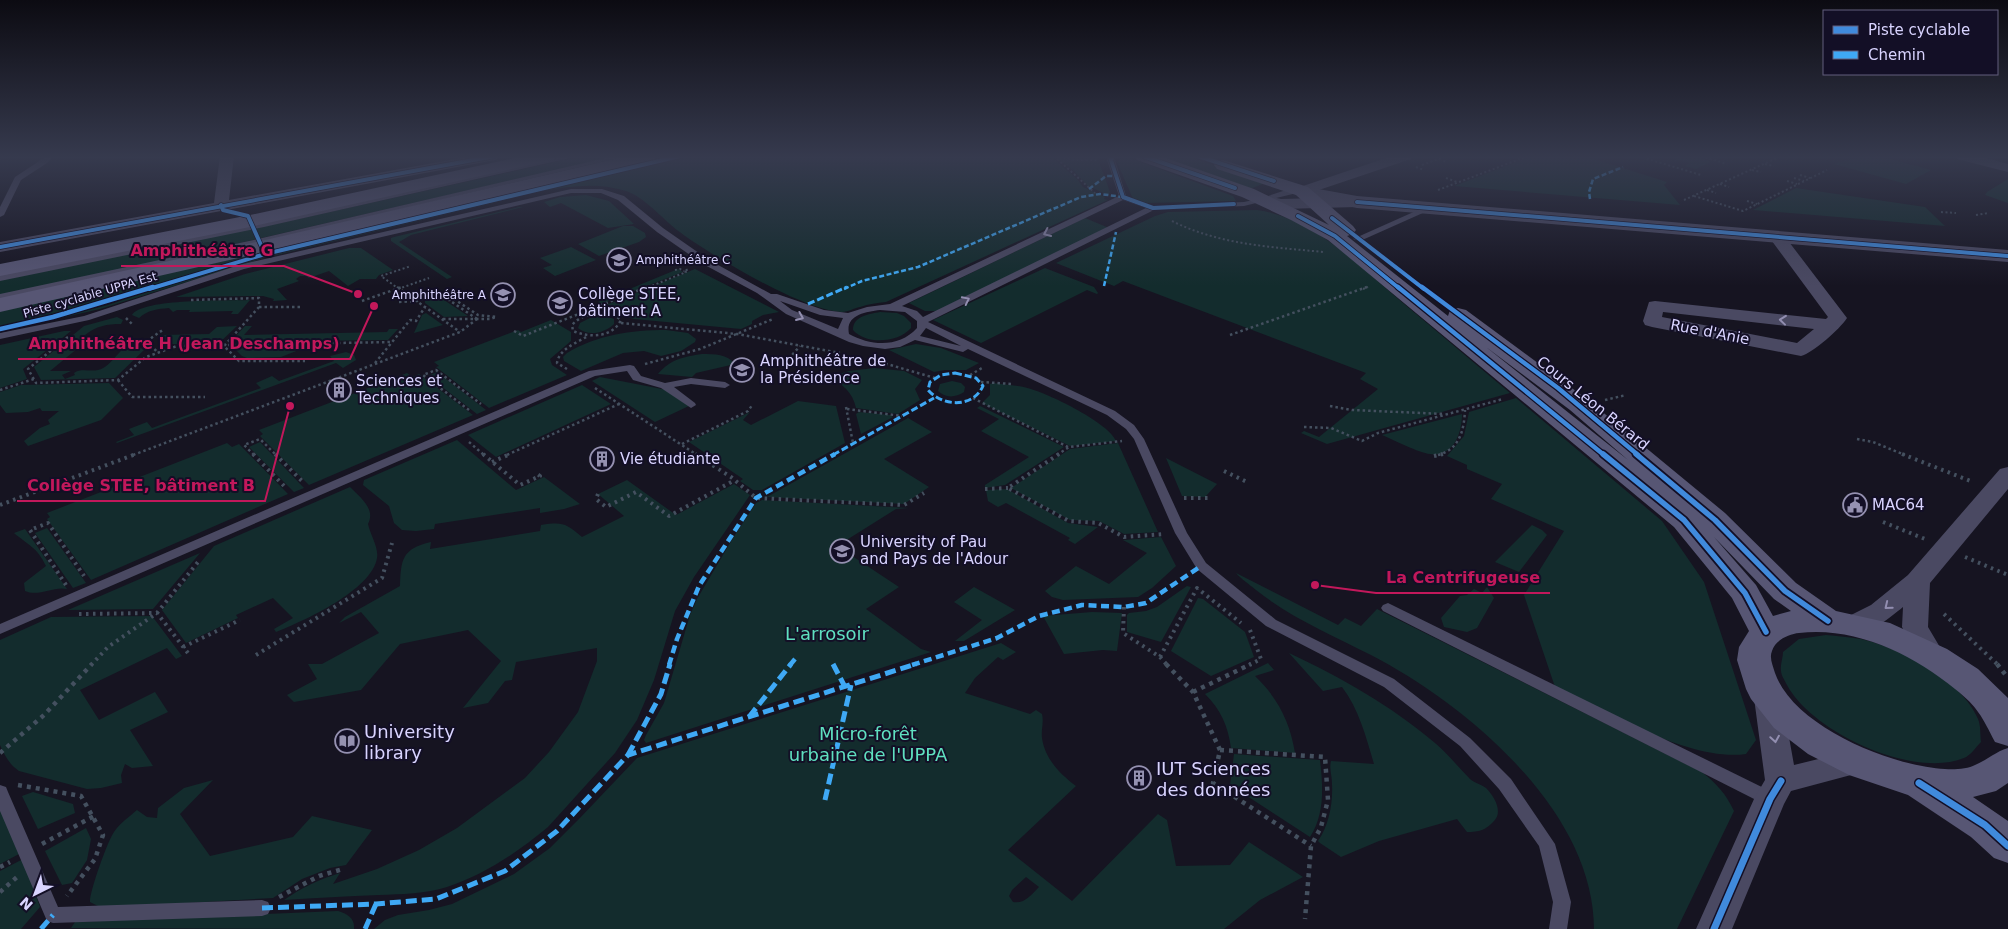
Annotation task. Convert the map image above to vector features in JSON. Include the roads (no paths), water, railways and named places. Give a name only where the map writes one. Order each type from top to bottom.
[{"type":"main road","points":[[0,270],[250,221],[349,199]]},
{"type":"main road","points":[[0,305],[464,199]]},
{"type":"main road","name":"Cours Léon Bérard","points":[[1281,199],[1298,216],[1357,246],[1558,388],[1714,520],[1786,591],[1841,623]]},
{"type":"main road","name":"Cours Léon Bérard","points":[[1311,199],[1389,280],[1684,520],[1745,593],[1766,632]]},
{"type":"main road","points":[[2005,774],[1980,783],[1952,786],[1919,783],[1855,762],[1820,743],[1790,721],[1768,698],[1754,671],[1754,649],[1766,632],[1782,624],[1803,620],[1841,623],[1893,637],[1930,654],[1962,675],[2001,695],[2008,732]]},
{"type":"main road","points":[[1919,783],[1985,825],[2008,846]]},
{"type":"street","points":[[221,206],[222,199]]},
{"type":"street","points":[[0,247],[257,199]]},
{"type":"street","points":[[1332,199],[1357,202],[1423,199]]},
{"type":"street","points":[[1435,199],[1777,237],[2008,256]]},
{"type":"street","points":[[1777,237],[1838,318],[1831,325]]},
{"type":"street","name":"Rue d'Anie","points":[[1654,306],[1831,325],[1801,350],[1652,321],[1654,306]]},
{"type":"street","points":[[1841,623],[1880,612],[1917,581],[2001,482]]},
{"type":"street","points":[[1917,581],[1916,627],[1930,654]]},
{"type":"street","points":[[1714,929],[1775,790],[1768,698]]},
{"type":"street","points":[[1775,790],[1855,762]]},
{"type":"lane","points":[[0,215],[8,199]]},
{"type":"lane","points":[[0,278],[264,225],[380,199]]},
{"type":"lane","points":[[0,297],[264,240],[438,199]]},
{"type":"lane","points":[[0,336],[96,315],[242,267],[535,199]]},
{"type":"lane","points":[[623,199],[660,230],[706,262],[760,291],[789,312],[861,344],[889,345],[914,337],[980,352]]},
{"type":"lane","points":[[892,307],[1118,199]]},
{"type":"lane","points":[[1129,199],[1153,208],[1244,204],[1255,199]]},
{"type":"lane","points":[[1357,246],[1431,199]]},
{"type":"lane","points":[[922,322],[1153,208]]},
{"type":"lane","points":[[760,291],[823,314],[849,316]]},
{"type":"lane","points":[[844,335],[841,328],[843,322],[849,316],[868,308],[892,307],[911,311],[922,322],[980,352],[1111,413],[1130,427],[1139,439],[1181,533],[1201,566],[1270,623],[1389,683],[1472,749],[1505,784],[1547,844],[1562,902],[1558,929]]},
{"type":"lane","points":[[914,337],[922,328],[922,322]]},
{"type":"lane","points":[[0,629],[593,373],[630,368],[637,378],[666,386],[691,405]]},
{"type":"lane","points":[[666,386],[691,381],[725,385]]},
{"type":"lane","points":[[1388,608],[1775,790]]},
{"type":"lane","points":[[4,788],[53,915],[262,908]]},
{"type":"place","name":"Amphithéâtre C","points":[[619,260]]},
{"type":"place","name":"Amphithéâtre G","points":[[358,294]]},
{"type":"place","name":"Amphithéâtre A","points":[[503,295]]},
{"type":"place","name":"Collège STEE, bâtiment A","points":[[560,303]]},
{"type":"place","name":"Amphithéâtre H (Jean Deschamps)","points":[[374,306]]},
{"type":"place","name":"Amphithéâtre de la Présidence","points":[[742,370]]},
{"type":"place","name":"Sciences et Techniques","points":[[339,390]]},
{"type":"place","name":"Collège STEE, bâtiment B","points":[[290,406]]},
{"type":"place","name":"Vie étudiante","points":[[602,459]]},
{"type":"place","name":"MAC64","points":[[1855,505]]},
{"type":"place","name":"University of Pau and Pays de l'Adour","points":[[842,551]]},
{"type":"place","name":"La Centrifugeuse","points":[[1315,585]]},
{"type":"place","name":"University library","points":[[347,741]]},
{"type":"place","name":"IUT Sciences des données","points":[[1139,778]]},
{"type":"park label","name":"L'arrosoir","points":[[827,633]]},
{"type":"park label","name":"Micro-forêt urbaine de l'UPPA","points":[[868,743]]}]
